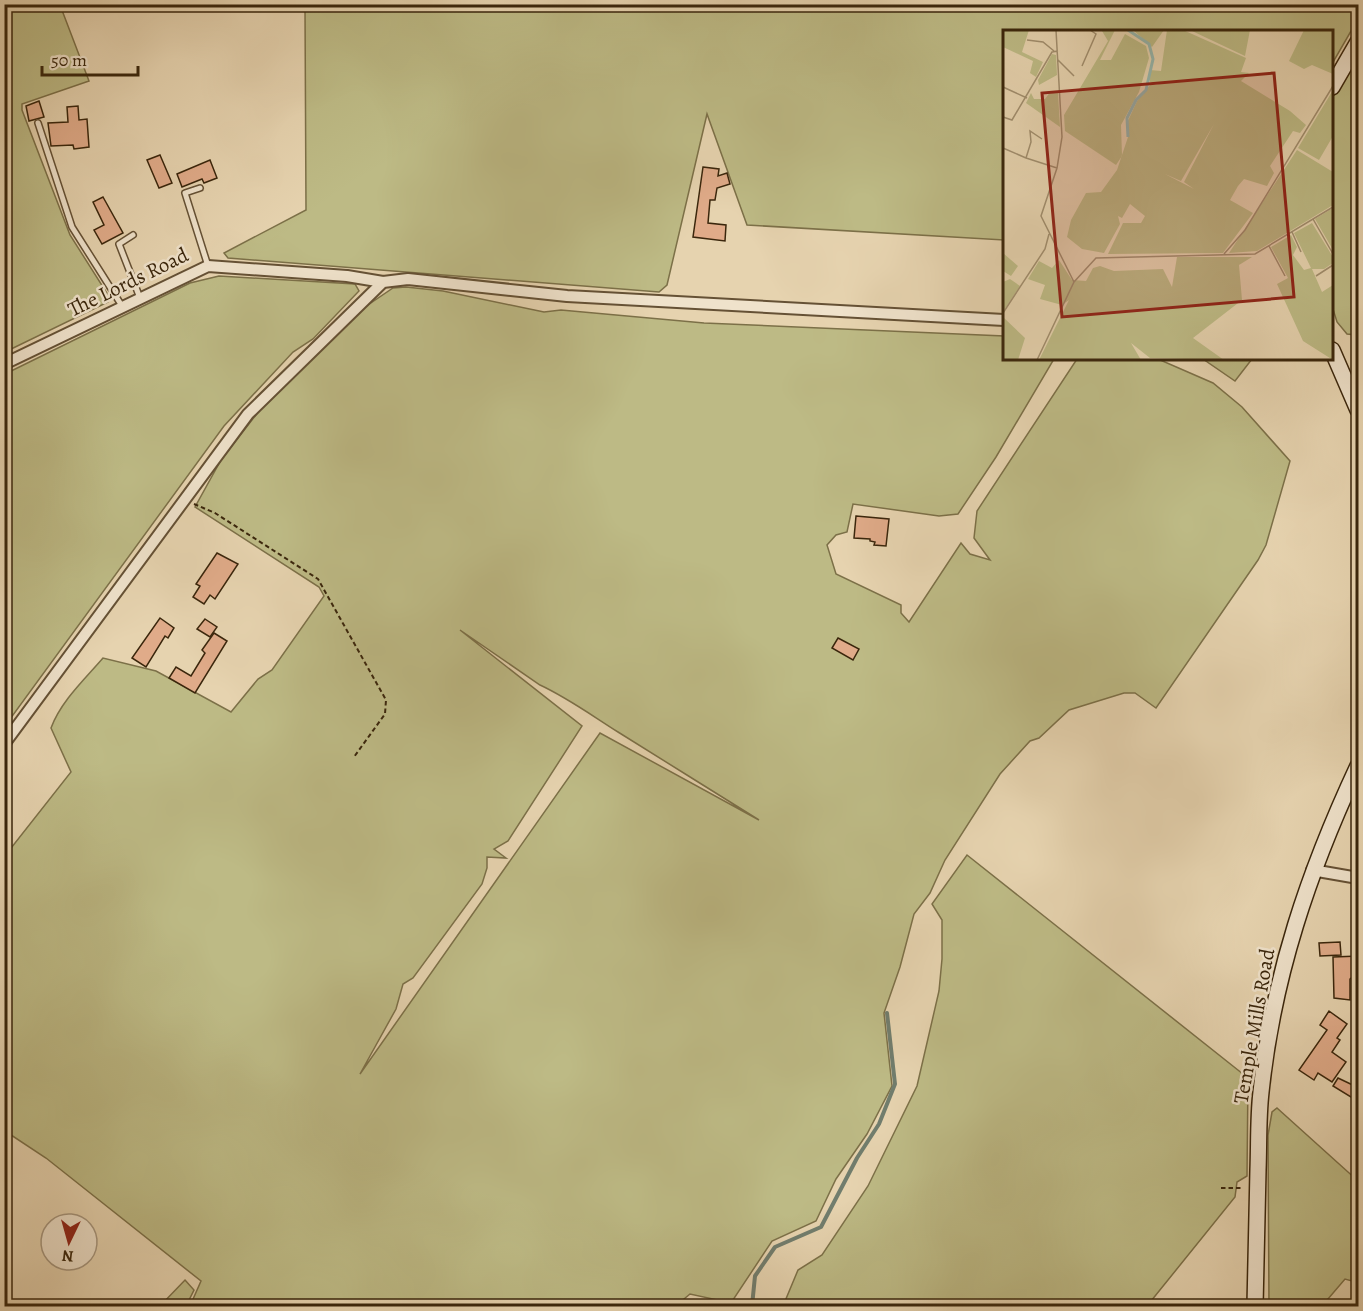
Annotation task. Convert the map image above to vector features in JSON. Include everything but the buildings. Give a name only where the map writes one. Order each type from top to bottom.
[{"type":"street","points":[[1333,85],[1359,42]]},
{"type":"street","name":"The Lords Road","points":[[4,364],[208,266],[347,276],[384,282],[408,279],[567,296],[1003,320]]},
{"type":"street","points":[[4,744],[248,414],[384,282]]},
{"type":"street","points":[[1333,352],[1359,410]]},
{"type":"street","name":"Temple Mills Road","points":[[1255,1306],[1259,1119],[1268,1045],[1288,951],[1312,870],[1359,766]]},
{"type":"street","points":[[1312,870],[1359,878]]},
{"type":"lane","points":[[38,123],[72,227],[122,306]]},
{"type":"lane","points":[[200,188],[185,193],[208,266]]},
{"type":"lane","points":[[133,235],[119,244],[140,298]]},
{"type":"path","points":[[183,499],[215,513],[318,579],[323,585],[386,700],[385,714],[354,757]]},
{"type":"path","points":[[1221,1188],[1258,1188]]},
{"type":"shaded area","points":[[5,4],[60,5],[89,81],[22,104],[22,110],[70,235],[110,298],[108,302],[5,352]]},
{"type":"shaded area","points":[[1358,4],[1358,19],[1333,62],[1333,30],[1003,30],[1003,240],[747,225],[707,114],[667,285],[659,292],[228,258],[224,253],[306,210],[305,9],[319,8],[324,5]]},
{"type":"shaded area","points":[[1355,66],[1358,67],[1358,331],[1356,335],[1347,334],[1337,322],[1333,309],[1333,90]]},
{"type":"shaded area","points":[[219,276],[355,284],[359,291],[313,339],[293,352],[224,426],[5,726],[5,374],[190,283]]},
{"type":"shaded area","points":[[406,287],[443,291],[544,312],[561,310],[704,323],[1003,336],[1003,360],[1053,360],[996,457],[958,514],[939,516],[853,504],[847,532],[836,535],[827,545],[836,574],[901,605],[901,613],[909,622],[961,543],[970,554],[990,560],[974,538],[977,511],[1076,360],[1160,360],[1213,383],[1242,407],[1290,461],[1266,545],[1258,560],[1156,708],[1135,693],[1124,693],[1069,710],[1039,738],[1030,741],[1000,774],[945,860],[930,893],[914,914],[900,967],[884,1013],[892,1086],[867,1134],[836,1179],[816,1221],[772,1241],[731,1303],[690,1294],[678,1304],[682,1306],[190,1306],[201,1281],[46,1158],[5,1131],[4,857],[71,772],[51,728],[55,718],[74,691],[103,658],[156,671],[231,712],[258,679],[272,670],[324,596],[319,587],[195,507],[221,460],[259,411],[362,309],[393,288]],"holes":[[[460,630],[540,685],[570,701],[759,820],[600,733],[360,1074],[396,1009],[403,984],[413,978],[482,884],[487,868],[487,857],[506,858],[494,849],[508,841],[582,726]]]},
{"type":"shaded area","points":[[1204,360],[1251,360],[1235,381]]},
{"type":"shaded area","points":[[967,855],[1248,1078],[1247,1176],[1237,1182],[1235,1197],[1147,1306],[783,1306],[798,1270],[822,1255],[868,1186],[917,1086],[939,991],[942,959],[942,920],[932,904]]},
{"type":"shaded area","points":[[1277,1108],[1358,1181],[1358,1288],[1356,1282],[1345,1279],[1322,1306],[1269,1306],[1268,1135],[1272,1112]]},
{"type":"shaded area","points":[[185,1280],[194,1290],[186,1306],[160,1306]]},
{"type":"waterway","points":[[752,1306],[755,1276],[775,1247],[821,1227],[857,1158],[879,1124],[895,1084],[887,1013]]}]
